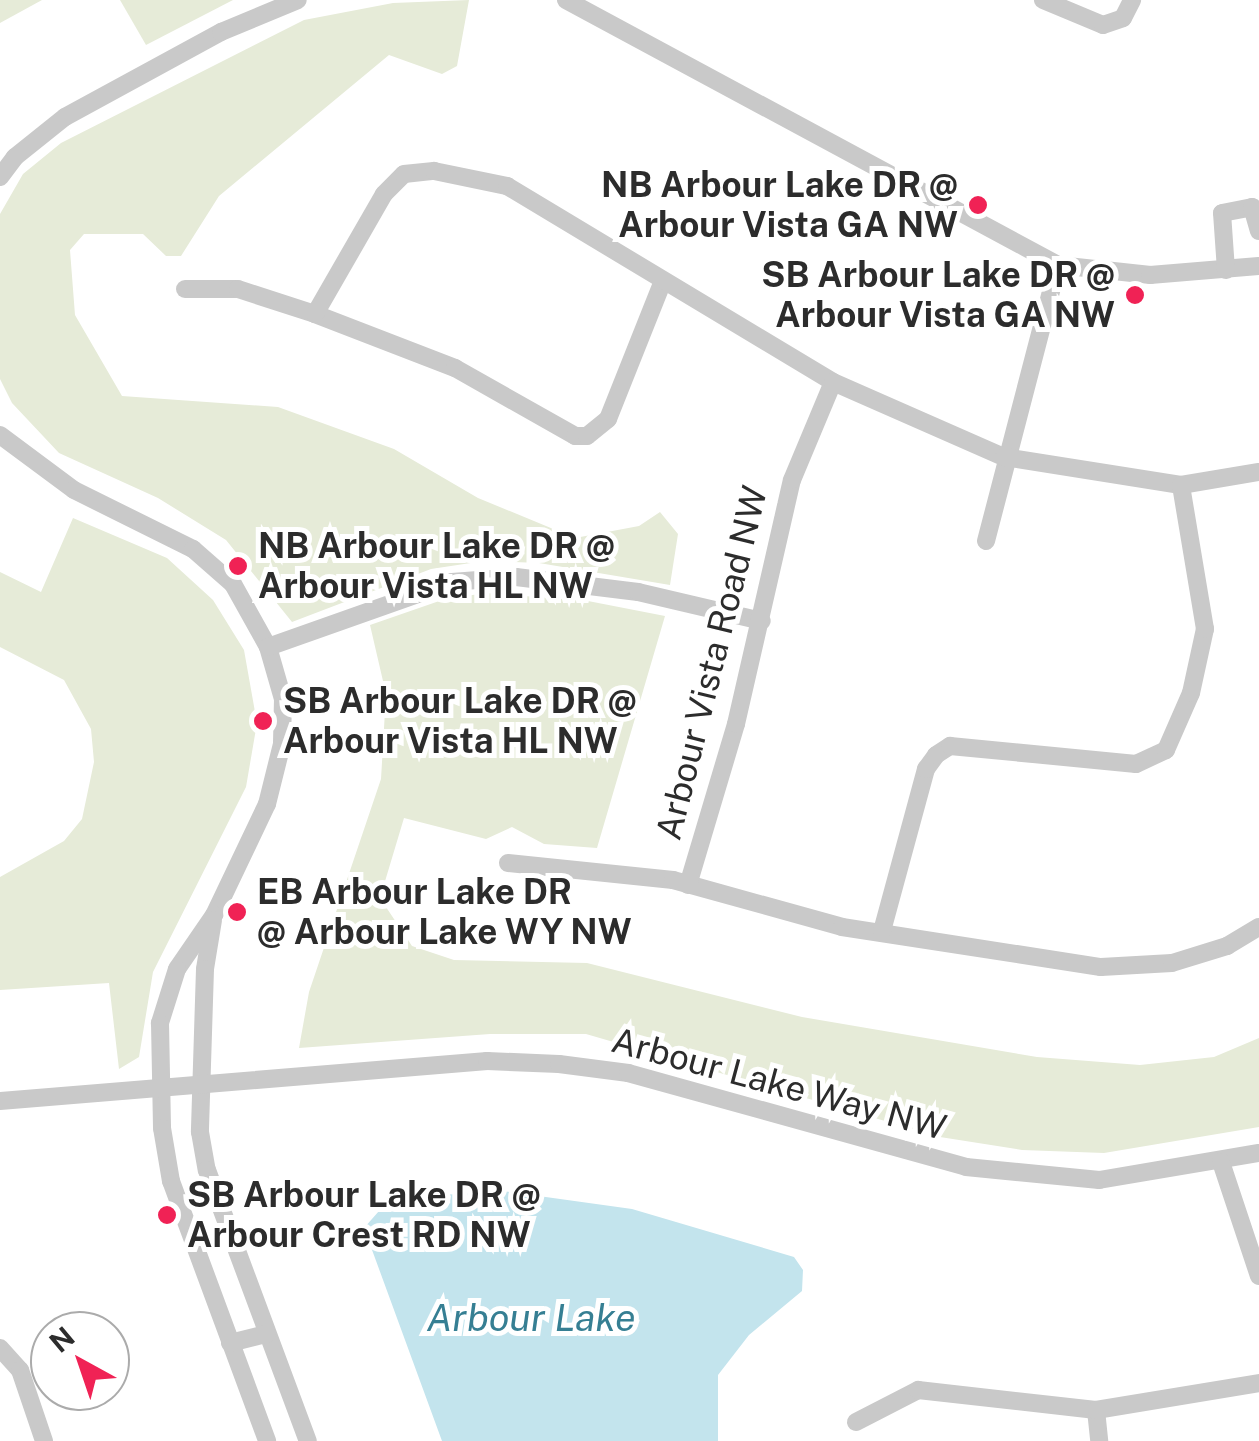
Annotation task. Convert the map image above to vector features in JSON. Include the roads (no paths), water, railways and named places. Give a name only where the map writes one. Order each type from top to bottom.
[{"type":"street","points":[[0,177],[15,157],[66,117],[222,32],[298,0]]},
{"type":"street","points":[[566,0],[1058,264],[1150,275],[1259,266]]},
{"type":"street","points":[[1043,0],[1103,25],[1122,18],[1132,0]]},
{"type":"street","points":[[315,314],[384,194],[404,174],[434,171],[506,186],[662,283],[834,382],[1004,456],[1182,485],[1259,472]]},
{"type":"street","points":[[1226,270],[1222,212],[1252,207],[1259,231]]},
{"type":"street","points":[[986,540],[1004,456],[1058,264]]},
{"type":"street","points":[[185,290],[238,290],[315,314],[456,368],[575,436],[587,436],[608,418],[662,283]]},
{"type":"street","name":"Arbour Vista Road NW","points":[[834,382],[792,480],[762,621],[688,884],[882,932],[1100,967],[1172,962],[1227,946],[1259,928]]},
{"type":"street","points":[[0,434],[74,490],[193,549],[233,584],[268,648],[283,699],[282,744],[268,804],[214,915],[177,969],[160,1022],[160,1087],[171,1181],[267,1441]]},
{"type":"street","points":[[882,932],[926,770],[936,755],[950,746],[1136,764],[1166,750],[1191,693],[1205,629],[1182,485]]},
{"type":"street","points":[[268,648],[452,582],[516,577],[638,592],[762,621]]},
{"type":"street","points":[[508,863],[688,884]]},
{"type":"street","points":[[214,915],[198,1084],[207,1170],[308,1441]]},
{"type":"street","name":"Arbour Lake Way NW","points":[[0,1101],[487,1062],[559,1064],[628,1074],[966,1167],[1099,1180],[1256,1155]]},
{"type":"street","points":[[1256,1155],[1259,1176]]},
{"type":"street","points":[[1221,1162],[1259,1276]]},
{"type":"street","points":[[230,1343],[267,1334]]},
{"type":"street","points":[[0,1348],[20,1370],[44,1441]]},
{"type":"street","points":[[856,1422],[889,1399],[918,1390],[1096,1410],[1259,1383]]},
{"type":"street","points":[[1096,1410],[1099,1441]]},
{"type":"water","name":"Arbour Lake","points":[[502,1191],[632,1209],[794,1257],[803,1270],[802,1291],[749,1335],[718,1375],[718,1441],[442,1441],[364,1228],[379,1211],[442,1195]]},
{"type":"place","name":"NB Arbour Lake DR @ Arbour Vista GA NW","points":[[978,205]]},
{"type":"place","name":"SB Arbour Lake DR @ Arbour Vista GA NW","points":[[1135,295]]},
{"type":"place","name":"NB Arbour Lake DR @ Arbour Vista HL NW","points":[[238,566]]},
{"type":"place","name":"SB Arbour Lake DR @ Arbour Vista HL NW","points":[[263,721]]},
{"type":"place","name":"EB Arbour Lake DR @ Arbour Lake WY NW","points":[[237,912]]},
{"type":"place","name":"SB Arbour Lake DR @ Arbour Crest RD NW","points":[[167,1215]]}]
